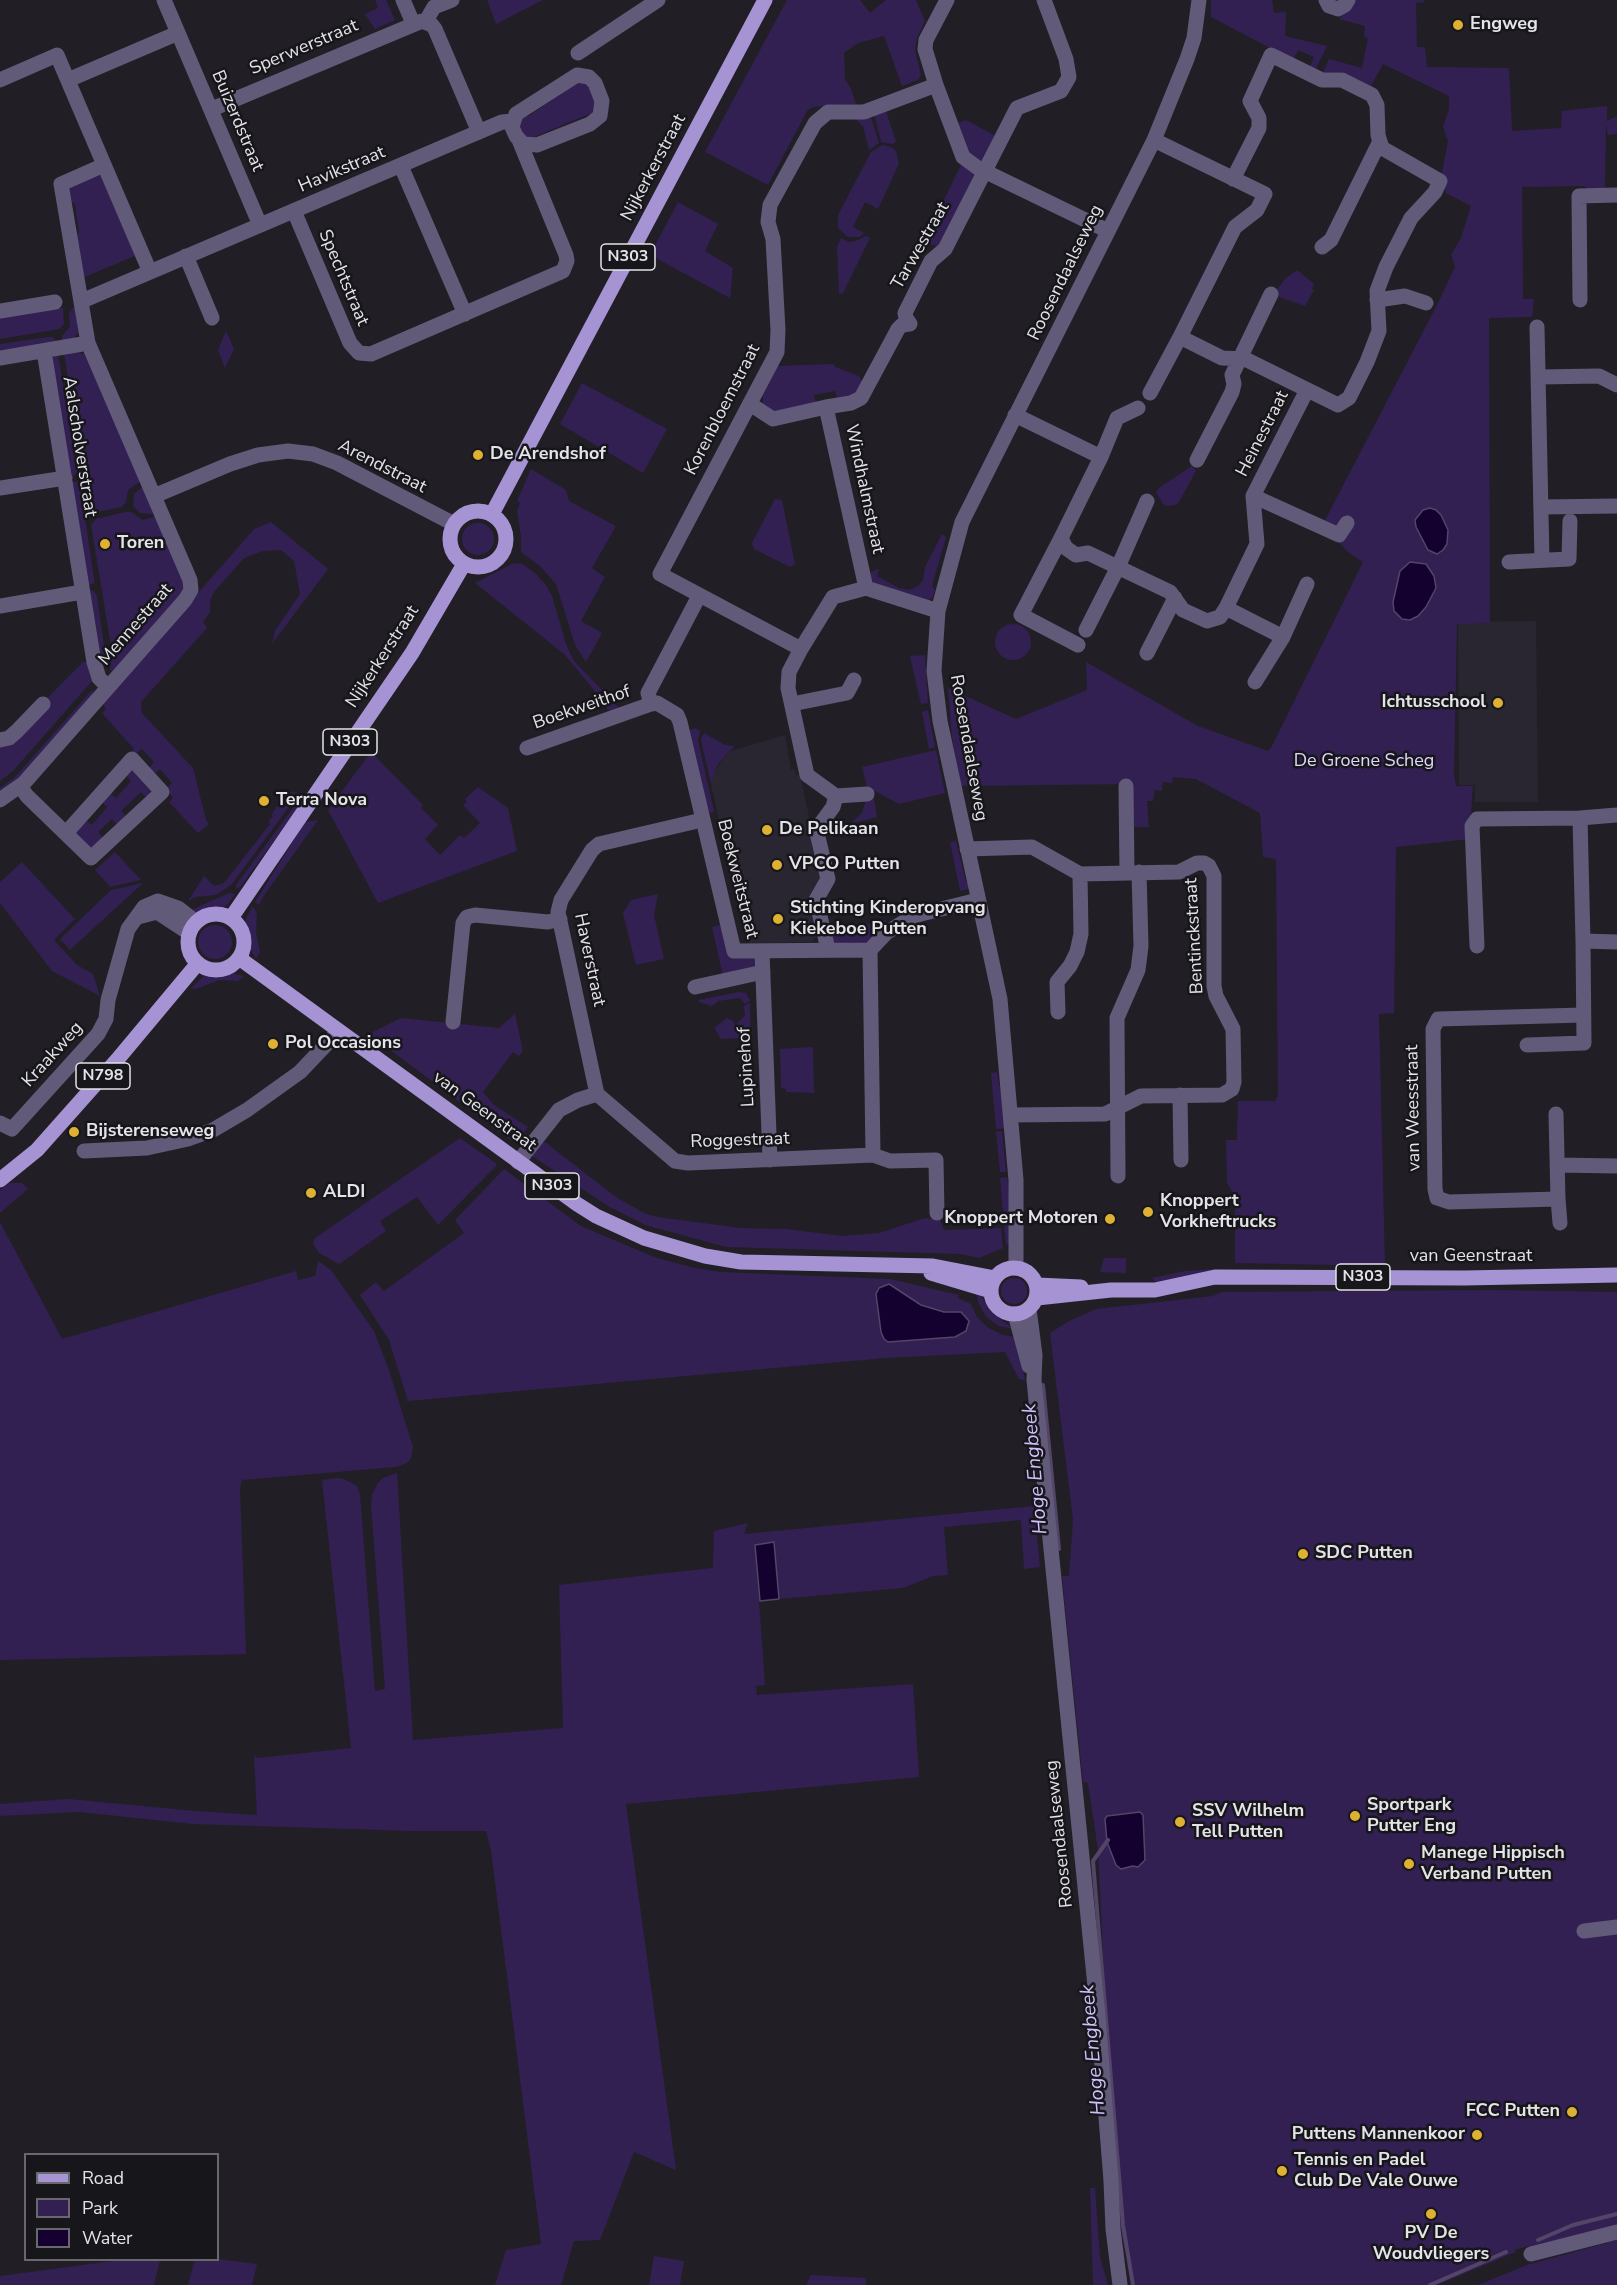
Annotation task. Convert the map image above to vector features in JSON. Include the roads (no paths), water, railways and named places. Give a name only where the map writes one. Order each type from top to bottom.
[{"type":"main road","name":"Nijkerkerstraat","points":[[492,514],[765,0]]},
{"type":"main road","points":[[484,511],[492,514],[504,527],[506,544],[503,553],[490,565],[473,567],[465,564],[452,550],[451,533],[454,524],[467,513],[484,511]]},
{"type":"main road","name":"Nijkerkerstraat","points":[[231,918],[412,653],[465,564]]},
{"type":"main road","points":[[213,914],[231,918],[242,932],[244,941],[238,958],[230,966],[219,970],[208,969],[198,963],[191,954],[188,944],[193,927],[213,914]]},
{"type":"main road","name":"van Geenstraat","points":[[238,958],[596,1216],[644,1239],[705,1256],[741,1262],[905,1266],[993,1284]]},
{"type":"main road","name":"N798","points":[[0,1180],[37,1150],[117,1060],[198,963]]},
{"type":"main road","points":[[1016,1268],[1029,1273],[1029,1302],[1006,1313],[993,1302],[993,1284],[1004,1270],[1016,1268]]},
{"type":"main road","name":"van Geenstraat","points":[[1029,1302],[1111,1290],[1167,1288],[1215,1277],[1464,1278],[1617,1275]]},
{"type":"street","name":"Buizerdstraat","points":[[164,0],[260,225]]},
{"type":"street","points":[[403,0],[419,22],[435,29],[479,132]]},
{"type":"street","name":"Sperwerstraat","points":[[212,109],[419,22],[434,7],[452,0]]},
{"type":"street","points":[[578,53],[658,0]]},
{"type":"street","points":[[947,0],[926,40],[925,49],[963,157],[984,170],[1108,231]]},
{"type":"street","points":[[984,170],[1017,108],[1061,91],[1069,77],[1066,59],[1044,0]]},
{"type":"street","name":"Roosendaalseweg","points":[[1016,1268],[1018,1204],[1000,999],[944,746],[936,691],[934,653],[938,611],[962,522],[1154,140],[1187,59],[1195,32],[1199,0]]},
{"type":"street","points":[[1326,0],[1329,6],[1338,9],[1348,0]]},
{"type":"street","points":[[68,80],[178,33]]},
{"type":"street","points":[[0,80],[57,55],[150,272]]},
{"type":"street","points":[[1233,179],[1260,128],[1259,118],[1250,101],[1272,55],[1322,80],[1342,80],[1372,95],[1377,105],[1379,143],[1331,240],[1322,247]]},
{"type":"street","name":"Havikstraat","points":[[82,301],[479,132],[513,121],[520,111],[577,75],[583,75],[592,80],[602,101],[600,116],[590,124],[537,146],[528,146],[519,140]]},
{"type":"street","name":"Korenbloemstraat","points":[[699,596],[660,574],[777,352],[773,239],[768,222],[770,205],[815,123],[828,112],[864,112],[936,85]]},
{"type":"street","points":[[513,121],[512,127],[519,140]]},
{"type":"street","name":"Spechtstraat","points":[[294,211],[350,343],[356,351],[371,354],[558,274],[566,266],[566,255],[519,140]]},
{"type":"street","points":[[1150,393],[1235,227],[1257,210],[1265,194],[1154,140]]},
{"type":"street","points":[[1180,337],[1222,358],[1239,358],[1338,405],[1348,398],[1367,362],[1379,331],[1377,300],[1381,279],[1411,218],[1435,192],[1440,181],[1386,152],[1379,143]]},
{"type":"street","points":[[82,301],[61,184],[104,165]]},
{"type":"street","points":[[400,166],[465,314]]},
{"type":"street","name":"Tarwestraat","points":[[826,407],[850,403],[864,393],[898,329],[910,324],[905,313],[931,261],[945,249],[984,170]]},
{"type":"street","points":[[1580,300],[1579,196],[1617,195]]},
{"type":"street","points":[[186,256],[212,318]]},
{"type":"street","points":[[1197,460],[1232,392],[1234,384],[1232,375],[1270,294]]},
{"type":"street","points":[[1377,300],[1405,296],[1426,303]]},
{"type":"street","name":"Mennestraat","points":[[0,800],[20,786],[185,600],[191,590],[190,580],[88,343],[82,301]]},
{"type":"street","points":[[0,311],[56,303]]},
{"type":"street","points":[[1537,327],[1542,560]]},
{"type":"street","points":[[0,358],[88,343]]},
{"type":"street","name":"Aalscholverstraat","points":[[44,351],[96,670],[99,678],[108,687]]},
{"type":"street","points":[[1539,377],[1599,376],[1617,384]]},
{"type":"street","name":"Heinestraat","points":[[1226,608],[1257,544],[1253,496],[1307,390]]},
{"type":"street","name":"Windhalmstraat","points":[[750,404],[773,419],[826,407],[866,588]]},
{"type":"street","points":[[1078,645],[1021,615],[1101,457],[1117,418],[1138,408]]},
{"type":"street","points":[[1015,415],[1101,457]]},
{"type":"street","name":"Arendstraat","points":[[154,496],[230,464],[258,455],[288,451],[313,454],[337,463],[454,524]]},
{"type":"street","points":[[0,488],[65,478]]},
{"type":"street","name":"Heinestraat","points":[[1253,496],[1339,535],[1347,523]]},
{"type":"street","points":[[1086,630],[1118,567],[1147,501]]},
{"type":"street","points":[[1541,507],[1617,506]]},
{"type":"street","points":[[1509,562],[1569,559],[1570,521]]},
{"type":"street","points":[[1061,538],[1066,548],[1076,555],[1088,553],[1170,592],[1183,610],[1207,621],[1220,617],[1226,608],[1283,637]]},
{"type":"street","points":[[1255,682],[1283,637],[1307,584]]},
{"type":"street","points":[[867,794],[837,796],[807,775],[792,704],[789,672],[833,597],[866,588],[938,611]]},
{"type":"street","points":[[0,606],[82,592]]},
{"type":"street","points":[[651,704],[648,693],[699,596],[801,649]]},
{"type":"street","points":[[1147,653],[1175,598]]},
{"type":"street","points":[[792,704],[847,693],[854,680]]},
{"type":"street","name":"Boekweitstraat","points":[[651,704],[657,703],[679,718],[734,951],[870,950]]},
{"type":"street","points":[[0,740],[9,738],[43,704]]},
{"type":"street","name":"Boekweithof","points":[[526,748],[651,704]]},
{"type":"street","points":[[20,786],[27,796],[91,858],[162,792],[132,759],[66,833]]},
{"type":"street","points":[[1118,1176],[1117,1018],[1138,970],[1141,946],[1126,786]]},
{"type":"street","points":[[828,949],[816,900],[828,879],[817,833],[837,796]]},
{"type":"street","points":[[1477,946],[1472,826],[1477,819],[1580,818],[1617,815]]},
{"type":"street","points":[[1527,1045],[1584,1043],[1580,818]]},
{"type":"street","name":"Haverstraat","points":[[597,1094],[558,907],[592,850],[599,844],[702,820]]},
{"type":"street","points":[[968,849],[1032,847],[1080,874],[1081,934],[1077,952],[1070,966],[1057,982],[1058,1012]]},
{"type":"street","name":"Bentinckstraat","points":[[1011,1115],[1105,1114],[1141,1096],[1222,1095],[1232,1089],[1234,1082],[1233,1029],[1216,996],[1214,986],[1214,876],[1209,866],[1197,863],[1179,872],[1080,874]]},
{"type":"street","points":[[873,1155],[870,950],[886,933],[910,918],[978,900]]},
{"type":"street","name":"Kraakweg","points":[[0,1123],[12,1129],[69,1069],[98,1034],[106,1019],[108,1000],[128,929],[144,906],[158,901],[178,908],[193,927]]},
{"type":"street","points":[[453,1022],[463,923],[467,917],[475,915],[548,922],[560,919]]},
{"type":"street","points":[[1583,942],[1617,942]]},
{"type":"street","name":"Lupinehof","points":[[762,951],[770,1160]]},
{"type":"street","points":[[694,987],[763,972]]},
{"type":"street","name":"van Weesstraat","points":[[1557,1199],[1449,1202],[1437,1198],[1432,1029],[1438,1019],[1583,1015]]},
{"type":"street","points":[[84,1151],[147,1148],[213,1130],[247,1110],[300,1072],[339,1030]]},
{"type":"street","points":[[518,1162],[560,1110],[578,1100],[597,1094]]},
{"type":"street","name":"Roggestraat","points":[[597,1094],[675,1161],[770,1160],[873,1155],[890,1161],[936,1160],[937,1213]]},
{"type":"street","points":[[1180,1095],[1181,1160]]},
{"type":"street","points":[[1556,1114],[1557,1199],[1560,1223]]},
{"type":"street","points":[[1557,1165],[1617,1166]]},
{"type":"street","name":"Roosendaalseweg","points":[[1029,1302],[1034,1380],[1098,2016],[1113,2229],[1120,2285]]},
{"type":"street","points":[[1584,1931],[1617,1927]]},
{"type":"street","points":[[1531,2254],[1617,2232]]},
{"type":"water","points":[[1430,508],[1441,515],[1448,530],[1447,544],[1437,554],[1428,550],[1416,527],[1415,520],[1423,510]]},
{"type":"water","points":[[1410,562],[1426,564],[1434,576],[1436,588],[1426,607],[1418,616],[1410,620],[1402,619],[1394,611],[1393,602],[1400,571]]},
{"type":"water","points":[[889,1284],[921,1305],[944,1312],[961,1312],[969,1321],[966,1331],[955,1337],[888,1342],[881,1332],[876,1294],[879,1288]]},
{"type":"water","points":[[774,1542],[779,1599],[760,1601],[755,1545]]},
{"type":"water","points":[[1140,1812],[1143,1815],[1145,1860],[1138,1867],[1121,1869],[1116,1865],[1107,1842],[1105,1819],[1107,1816]]},
{"type":"waterway","name":"Hoge Engbeek","points":[[1043,1385],[1059,1549]]},
{"type":"waterway","name":"Hoge Engbeek","points":[[1108,1840],[1093,1861],[1123,2225],[1133,2285]]},
{"type":"waterway","points":[[1538,2240],[1573,2225],[1617,2214]]},
{"type":"waterway","points":[[1430,2285],[1506,2252]]},
{"type":"place","name":"Engweg","points":[[1458,25]]},
{"type":"place","name":"De Arendshof","points":[[478,455]]},
{"type":"place","name":"Toren","points":[[105,544]]},
{"type":"place","name":"Ichtusschool","points":[[1498,703]]},
{"type":"place","name":"Terra Nova","points":[[264,801]]},
{"type":"place","name":"De Pelikaan","points":[[767,830]]},
{"type":"place","name":"VPCO Putten","points":[[777,865]]},
{"type":"place","name":"Stichting Kinderopvang Kiekeboe Putten","points":[[778,919]]},
{"type":"place","name":"Pol Occasions","points":[[273,1044]]},
{"type":"place","name":"Bijsterenseweg","points":[[74,1132]]},
{"type":"place","name":"ALDI","points":[[311,1193]]},
{"type":"place","name":"Knoppert Vorkheftrucks","points":[[1148,1212]]},
{"type":"place","name":"Knoppert Motoren","points":[[1110,1219]]},
{"type":"place","name":"SDC Putten","points":[[1303,1554]]},
{"type":"place","name":"Sportpark Putter Eng","points":[[1355,1816]]},
{"type":"place","name":"SSV Wilhelm Tell Putten","points":[[1180,1822]]},
{"type":"place","name":"Manege Hippisch Verband Putten","points":[[1409,1864]]},
{"type":"place","name":"FCC Putten","points":[[1572,2112]]},
{"type":"place","name":"Puttens Mannenkoor","points":[[1477,2135]]},
{"type":"place","name":"Tennis en Padel Club De Vale Ouwe","points":[[1282,2171]]},
{"type":"place","name":"PV De Woudvliegers","points":[[1431,2214]]},
{"type":"park label","name":"De Groene Scheg","points":[[1364,762]]}]
